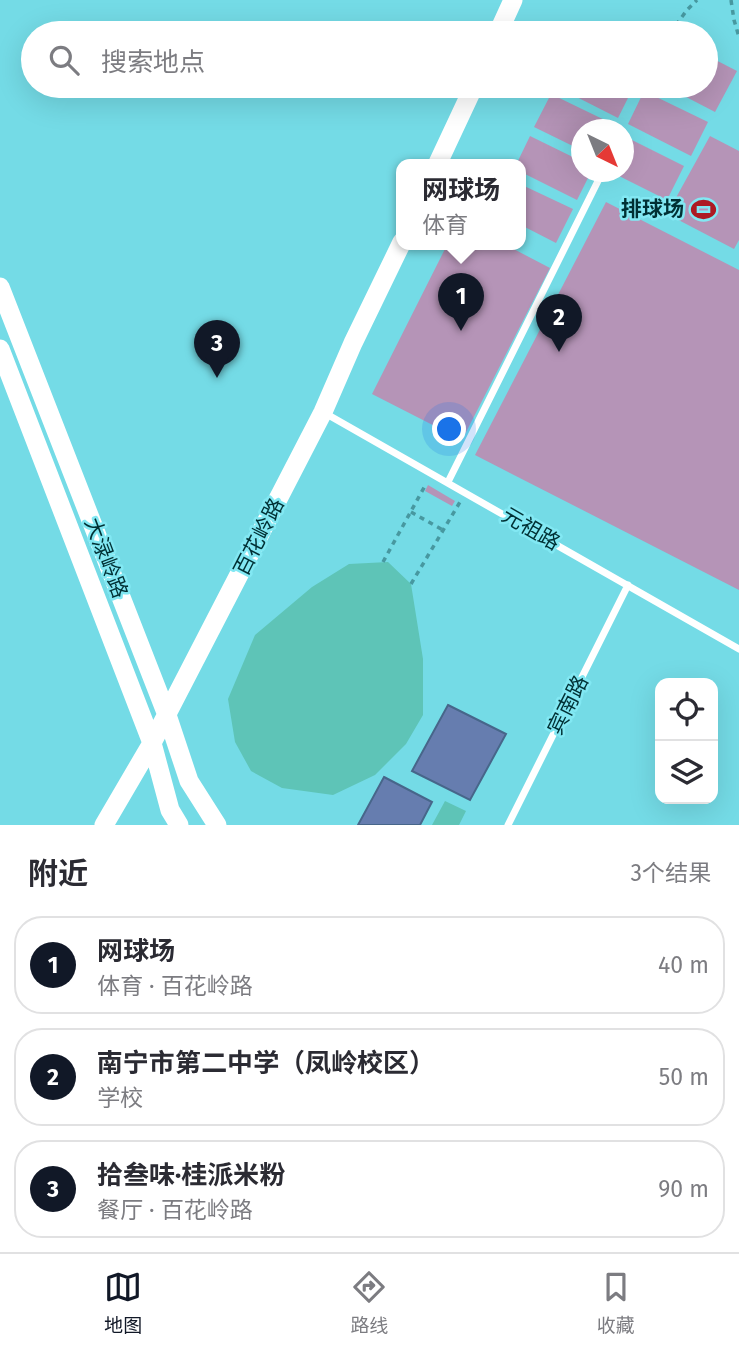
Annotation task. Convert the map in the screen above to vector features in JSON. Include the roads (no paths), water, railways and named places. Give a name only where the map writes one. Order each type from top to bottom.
[{"type":"street","points":[[503,21],[513,0]]},
{"type":"street","points":[[440,159],[468,98]]},
{"type":"street","name":"百花岭路","points":[[104,825],[167,715],[323,412],[397,250]]},
{"type":"street","name":"大渌岭路","points":[[0,287],[167,715],[189,781],[217,825]]},
{"type":"street","name":"大渌岭路","points":[[0,349],[152,743],[170,810],[179,825]]},
{"type":"lane","points":[[448,482],[598,182]]},
{"type":"lane","name":"元祖路","points":[[323,412],[739,649]]},
{"type":"lane","name":"宾南路","points":[[508,825],[628,585]]},
{"type":"water","points":[[448,705],[506,734],[470,800],[412,771]]},
{"type":"water","points":[[384,777],[432,802],[420,825],[358,825]]},
{"type":"place","name":"排球场","points":[[704,209]]},
{"type":"place","name":"网球场","points":[[461,331]]},
{"type":"place","name":"南宁市第二中学（凤岭校区）","points":[[559,352]]},
{"type":"place","name":"拾叁味·桂派米粉","points":[[217,378]]}]
